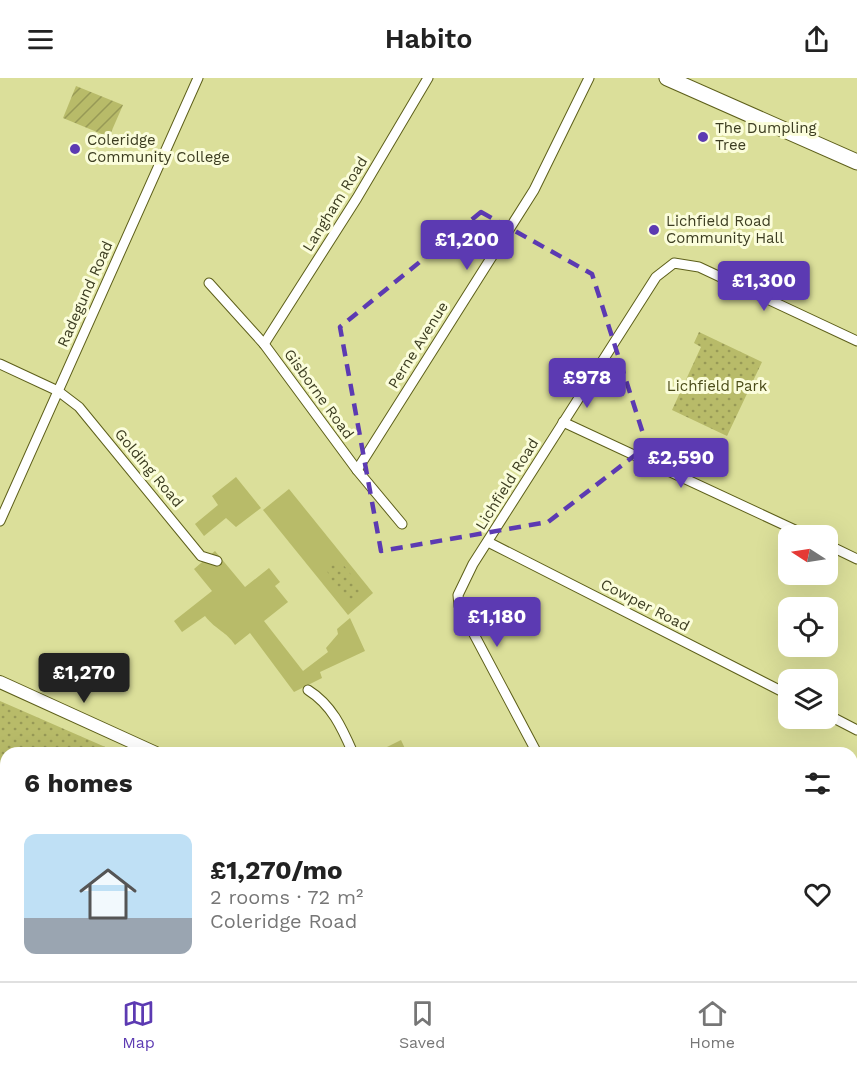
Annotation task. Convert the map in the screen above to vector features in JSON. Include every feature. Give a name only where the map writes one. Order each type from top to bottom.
[{"type":"main road","points":[[667,78],[857,162]]},
{"type":"street","name":"Radegund Road","points":[[0,521],[198,78]]},
{"type":"street","name":"Langham Road","points":[[264,344],[357,198],[428,78]]},
{"type":"street","name":"Perne Avenue","points":[[357,470],[534,190],[588,78]]},
{"type":"street","name":"Lichfield Road","points":[[534,747],[457,601],[460,587],[656,277],[674,262],[699,267],[857,341]]},
{"type":"street","name":"Gisborne Road","points":[[209,284],[264,344],[357,470],[402,524]]},
{"type":"street","name":"Golding Road","points":[[0,363],[58,391],[79,407],[201,556],[217,561]]},
{"type":"street","points":[[563,422],[784,525]]},
{"type":"street","name":"Cowper Road","points":[[488,542],[778,689]]},
{"type":"street","points":[[838,550],[857,559]]},
{"type":"street","points":[[0,682],[143,747]]},
{"type":"street","points":[[309,690],[323,699],[332,711],[350,747]]},
{"type":"street","points":[[838,720],[857,730]]},
{"type":"highlighted area","points":[[481,212],[592,274],[647,446],[548,522],[381,551],[340,327]]},
{"type":"green space","points":[[76,86],[123,105],[109,137],[63,118]]},
{"type":"green space","name":"Lichfield Park","points":[[699,332],[762,362],[727,436],[672,410],[701,347],[694,343]]},
{"type":"green space","points":[[236,477],[261,508],[236,527],[226,518],[204,536],[195,524],[218,505],[212,496]]},
{"type":"green space","points":[[289,489],[373,593],[348,615],[263,510]]},
{"type":"green space","points":[[215,551],[245,587],[269,568],[280,582],[275,586],[288,602],[264,621],[303,671],[328,652],[326,648],[338,634],[337,629],[350,618],[365,651],[320,672],[322,678],[294,692],[250,633],[235,645],[205,616],[182,632],[174,621],[212,591],[194,569]]},
{"type":"green space","points":[[333,563],[342,563],[356,581],[361,595],[354,602],[347,602],[334,585],[327,571]]},
{"type":"green space","points":[[0,701],[105,747],[0,747]]},
{"type":"green space","points":[[401,740],[404,747],[387,747]]},
{"type":"place","name":"The Dumpling Tree","points":[[703,137]]},
{"type":"place","name":"Coleridge Community College","points":[[75,149]]},
{"type":"place","name":"Lichfield Road Community Hall","points":[[654,230]]}]
